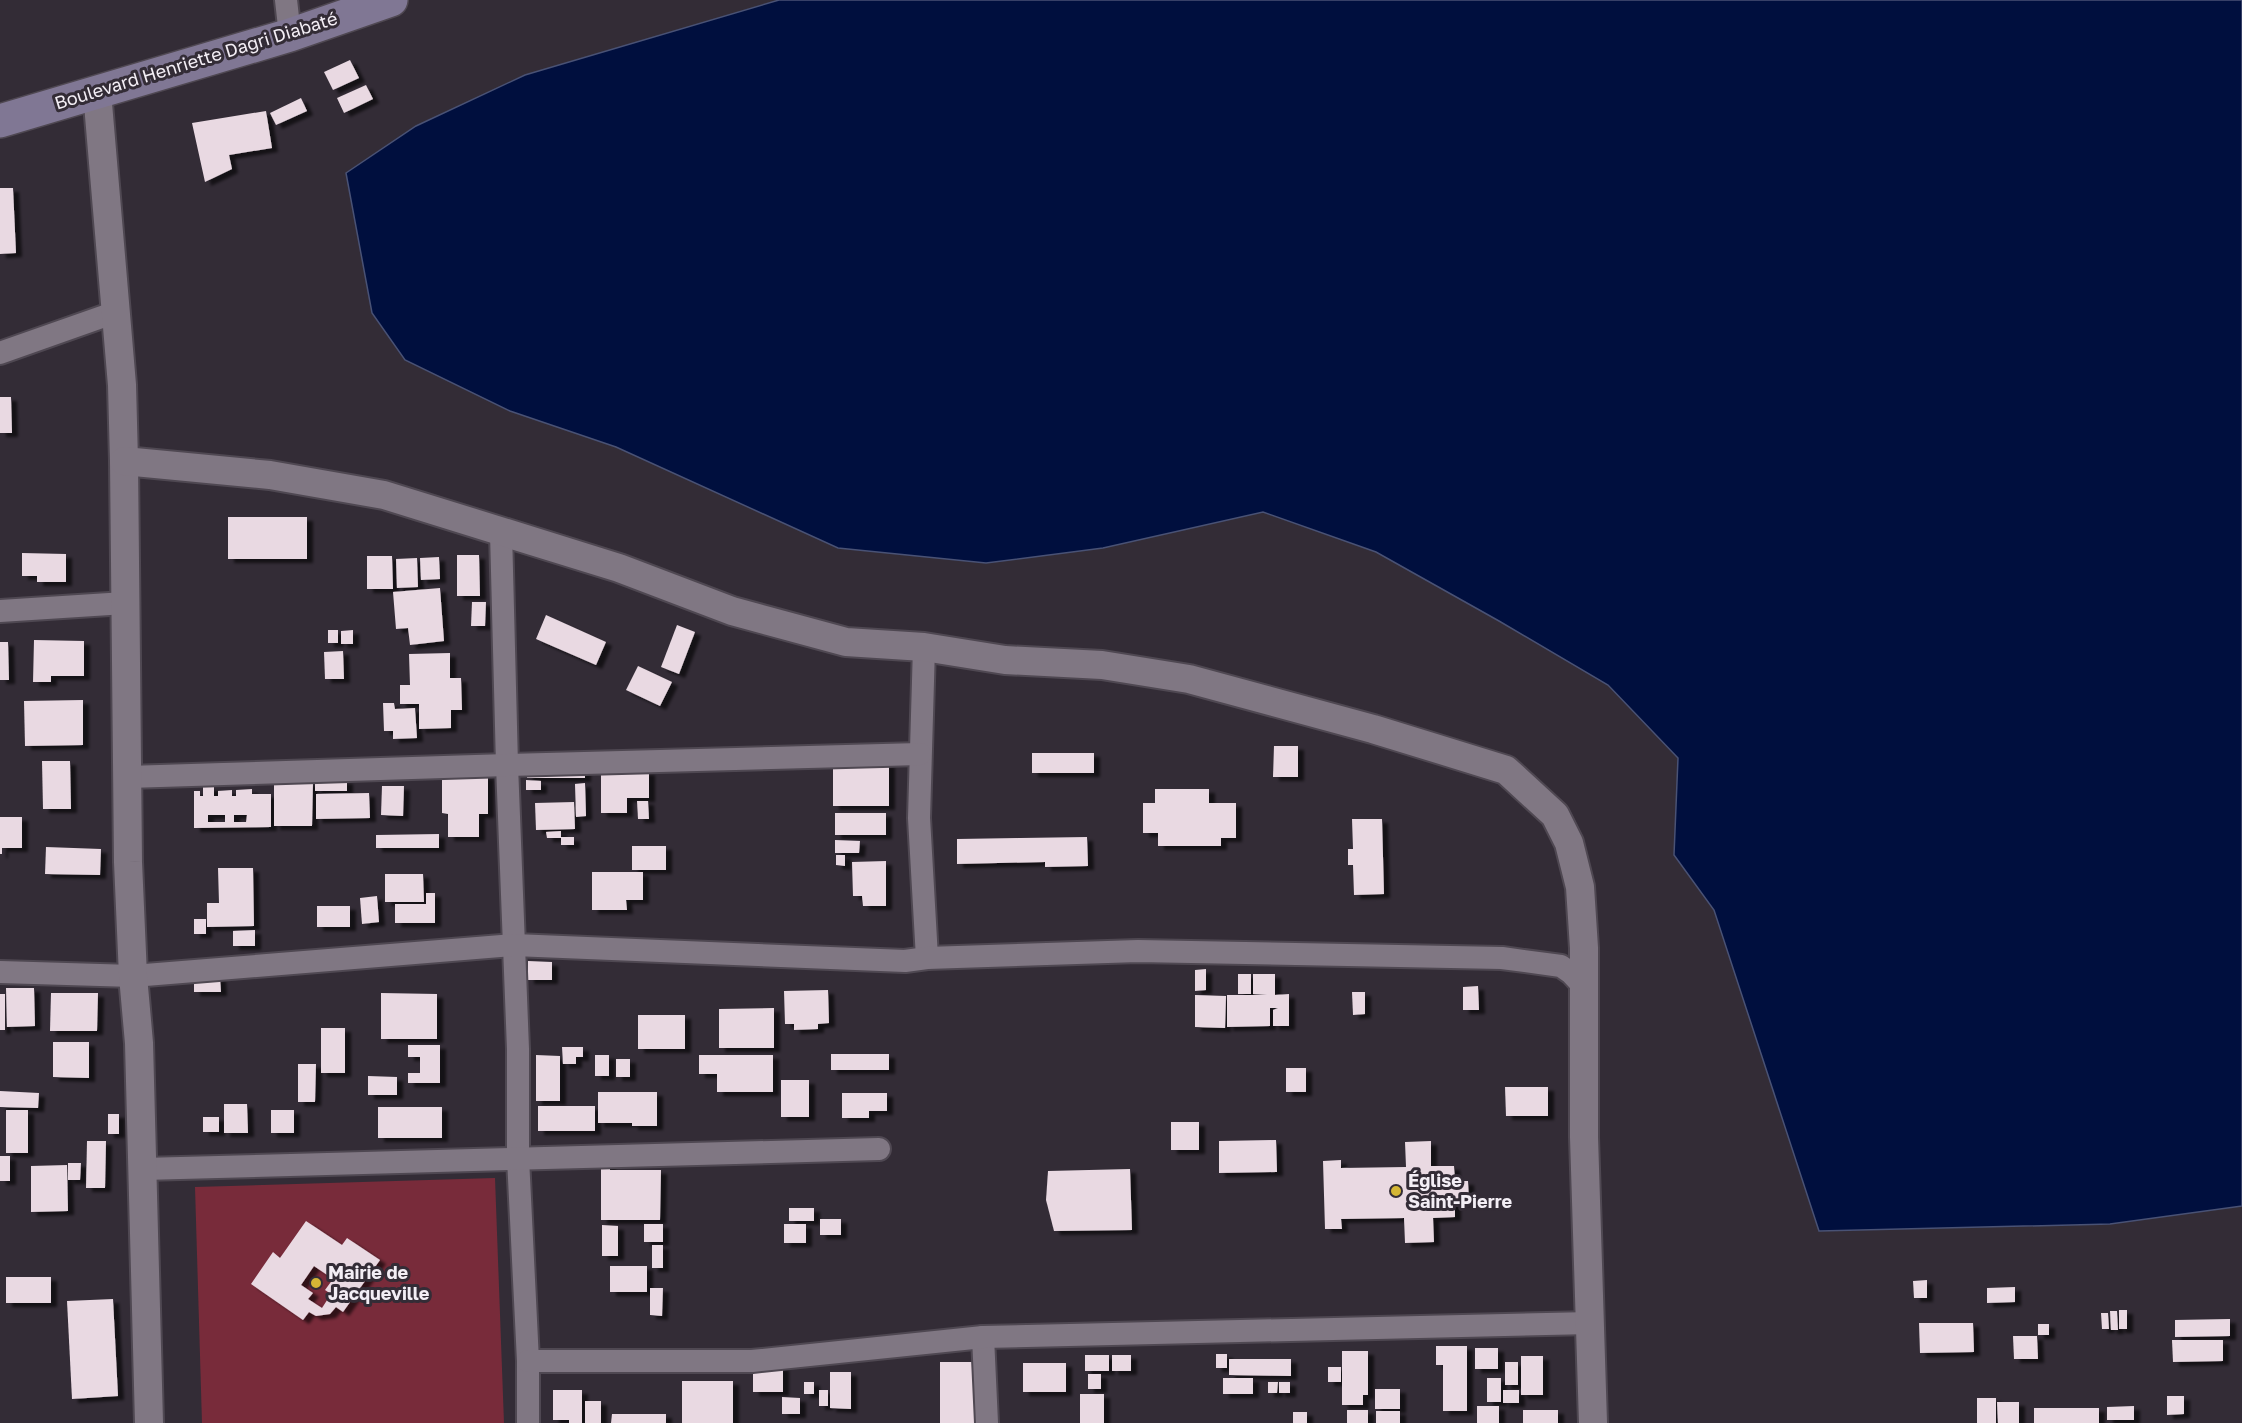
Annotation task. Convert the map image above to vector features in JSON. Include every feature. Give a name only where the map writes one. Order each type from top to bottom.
[{"type":"main road","name":"Boulevard Henriette Dagri Diabaté","points":[[0,120],[290,35],[391,0]]},
{"type":"street","points":[[286,0],[290,35]]},
{"type":"street","points":[[97,92],[116,312],[124,461],[128,862],[133,976],[139,1043],[149,1423]]},
{"type":"street","points":[[0,353],[116,312]]},
{"type":"street","points":[[124,461],[270,476],[384,495],[619,568],[732,611],[846,642],[924,647],[1005,660],[1102,666],[1189,679],[1373,729],[1506,770],[1555,815],[1569,843],[1580,887],[1584,987],[1584,1137],[1593,1423]]},
{"type":"street","points":[[501,532],[518,1049],[518,1158],[528,1361],[528,1423]]},
{"type":"street","points":[[0,611],[125,603]]},
{"type":"street","points":[[924,647],[919,818],[927,958]]},
{"type":"street","points":[[128,777],[920,754]]},
{"type":"street","points":[[0,972],[133,976],[514,945],[905,961],[927,958],[1138,951],[1502,958],[1561,966],[1584,987]]},
{"type":"street","points":[[143,1169],[879,1149]]},
{"type":"street","points":[[528,1361],[752,1361],[983,1337],[1591,1323]]},
{"type":"street","points":[[983,1337],[987,1423]]},
{"type":"shaded area","points":[[779,0],[2242,0],[2242,1206],[2110,1224],[1819,1231],[1714,910],[1674,855],[1678,758],[1608,685],[1376,552],[1263,512],[1103,548],[986,563],[838,548],[616,447],[510,411],[405,360],[372,313],[346,173],[416,126],[525,75]]},
{"type":"shaded area","points":[[495,1178],[504,1423],[202,1423],[195,1187]]},
{"type":"building","points":[[350,60],[359,78],[333,90],[324,72]]},
{"type":"building","points":[[366,85],[373,99],[344,113],[337,98]]},
{"type":"building","points":[[301,98],[307,111],[276,125],[270,113]]},
{"type":"building","points":[[266,111],[272,148],[229,155],[232,169],[205,182],[192,123]]},
{"type":"building","points":[[0,188],[13,188],[16,253],[0,254]]},
{"type":"building","points":[[0,397],[11,397],[12,433],[0,433]]},
{"type":"building","points":[[228,517],[307,517],[307,559],[228,559]]},
{"type":"building","points":[[22,553],[66,554],[66,582],[37,582],[37,576],[22,576]]},
{"type":"building","points":[[457,555],[479,555],[480,596],[457,596]]},
{"type":"building","points":[[367,556],[392,556],[393,589],[367,589]]},
{"type":"building","points":[[439,557],[440,579],[421,580],[420,558]]},
{"type":"building","points":[[417,558],[418,587],[397,588],[396,559]]},
{"type":"building","points":[[440,588],[444,641],[410,645],[408,628],[396,629],[393,592]]},
{"type":"building","points":[[472,602],[486,602],[485,626],[471,626]]},
{"type":"building","points":[[546,615],[606,642],[596,665],[536,639]]},
{"type":"building","points":[[677,625],[695,632],[679,674],[661,667]]},
{"type":"building","points":[[328,630],[338,630],[338,643],[328,643]]},
{"type":"building","points":[[353,630],[353,644],[341,644],[341,631]]},
{"type":"building","points":[[34,640],[84,641],[84,676],[51,676],[51,682],[33,682]]},
{"type":"building","points":[[0,642],[8,642],[9,680],[0,680]]},
{"type":"building","points":[[343,651],[344,679],[325,679],[324,652]]},
{"type":"building","points":[[450,653],[450,678],[461,678],[462,710],[451,710],[451,728],[419,729],[419,704],[400,704],[400,685],[410,685],[409,654]]},
{"type":"building","points":[[638,666],[672,682],[660,706],[626,690]]},
{"type":"building","points":[[83,700],[83,745],[25,746],[24,701]]},
{"type":"building","points":[[383,703],[394,703],[395,709],[415,708],[417,738],[393,739],[393,731],[384,731]]},
{"type":"building","points":[[1274,746],[1298,746],[1298,777],[1273,777]]},
{"type":"building","points":[[1032,753],[1094,753],[1094,773],[1032,773]]},
{"type":"building","points":[[42,761],[70,761],[71,809],[43,809]]},
{"type":"building","points":[[833,763],[889,763],[889,806],[833,806]]},
{"type":"building","points":[[527,767],[585,767],[585,778],[527,778]]},
{"type":"building","points":[[601,771],[649,771],[649,798],[627,798],[627,813],[601,813]]},
{"type":"building","points":[[442,774],[488,775],[488,814],[479,814],[479,837],[448,837],[448,814],[442,813]]},
{"type":"building","points":[[347,780],[347,791],[315,791],[315,781]]},
{"type":"building","points":[[526,780],[541,781],[541,790],[526,790]]},
{"type":"building","points":[[274,782],[313,782],[312,826],[274,826]]},
{"type":"building","points":[[585,783],[586,816],[576,817],[575,784]]},
{"type":"building","points":[[382,786],[404,786],[403,816],[381,815]]},
{"type":"building","points":[[203,787],[214,787],[214,796],[218,796],[218,791],[232,790],[232,796],[236,796],[236,790],[252,789],[252,794],[271,794],[271,827],[194,828],[194,791],[200,791],[200,796],[203,796]],"holes":[[[208,815],[225,815],[225,822],[208,822]],[[234,815],[247,815],[246,822],[234,822]]]},
{"type":"building","points":[[1155,789],[1209,789],[1209,803],[1236,803],[1236,838],[1221,838],[1221,846],[1158,846],[1158,833],[1143,833],[1143,803],[1155,803]]},
{"type":"building","points":[[369,793],[370,818],[316,819],[316,794]]},
{"type":"building","points":[[637,801],[648,801],[649,819],[638,819]]},
{"type":"building","points":[[574,802],[575,829],[536,830],[535,803]]},
{"type":"building","points":[[835,813],[886,813],[886,835],[835,835]]},
{"type":"building","points":[[0,817],[22,817],[22,848],[2,848],[2,854],[0,854]]},
{"type":"building","points":[[1352,819],[1382,819],[1384,894],[1354,895],[1353,865],[1348,865],[1348,849],[1353,849]]},
{"type":"building","points":[[561,831],[561,838],[547,838],[546,832]]},
{"type":"building","points":[[439,834],[439,848],[376,848],[376,835]]},
{"type":"building","points":[[561,837],[574,837],[574,845],[561,845]]},
{"type":"building","points":[[1087,837],[1088,866],[1045,867],[1045,862],[957,864],[957,839]]},
{"type":"building","points":[[835,840],[860,841],[859,853],[835,853]]},
{"type":"building","points":[[632,846],[666,846],[666,870],[632,870]]},
{"type":"building","points":[[46,847],[101,849],[100,875],[45,874]]},
{"type":"building","points":[[836,855],[845,855],[845,866],[836,865]]},
{"type":"building","points":[[886,861],[886,906],[863,906],[862,896],[853,896],[852,862]]},
{"type":"building","points":[[218,868],[253,868],[254,926],[207,927],[207,903],[219,903]]},
{"type":"building","points":[[592,872],[643,872],[643,900],[626,900],[627,910],[592,910]]},
{"type":"building","points":[[385,874],[423,874],[424,902],[385,902]]},
{"type":"building","points":[[426,893],[435,893],[435,923],[395,923],[395,904],[426,904]]},
{"type":"building","points":[[377,896],[379,922],[362,924],[360,898]]},
{"type":"building","points":[[317,906],[350,906],[350,927],[317,927]]},
{"type":"building","points":[[194,919],[206,919],[206,934],[194,934]]},
{"type":"building","points":[[255,930],[255,946],[233,946],[233,931]]},
{"type":"building","points":[[528,961],[552,962],[552,980],[528,980]]},
{"type":"building","points":[[1206,969],[1206,990],[1195,991],[1195,970]]},
{"type":"building","points":[[1238,974],[1251,974],[1251,994],[1238,994]]},
{"type":"building","points":[[1253,974],[1275,974],[1275,995],[1289,994],[1289,1026],[1273,1026],[1273,1010],[1278,1008],[1270,1008],[1270,1026],[1227,1027],[1227,995],[1267,995],[1253,994]]},
{"type":"building","points":[[220,977],[221,992],[194,992],[194,978]]},
{"type":"building","points":[[1478,986],[1479,1010],[1463,1010],[1463,987]]},
{"type":"building","points":[[6,988],[34,988],[35,1026],[7,1027]]},
{"type":"building","points":[[828,990],[829,1023],[818,1024],[818,1029],[794,1030],[794,1024],[785,1024],[784,991]]},
{"type":"building","points":[[1352,992],[1365,992],[1365,1014],[1353,1015]]},
{"type":"building","points":[[51,993],[98,993],[97,1031],[50,1031]]},
{"type":"building","points":[[381,993],[437,994],[437,1039],[381,1039]]},
{"type":"building","points":[[0,994],[5,994],[5,1030],[0,1030]]},
{"type":"building","points":[[1195,995],[1226,996],[1225,1028],[1195,1027]]},
{"type":"building","points":[[774,1008],[774,1048],[719,1048],[719,1009]]},
{"type":"building","points":[[638,1015],[685,1015],[685,1049],[638,1049]]},
{"type":"building","points":[[321,1028],[345,1028],[345,1073],[321,1073]]},
{"type":"building","points":[[53,1042],[89,1042],[89,1078],[53,1077]]},
{"type":"building","points":[[408,1045],[440,1045],[440,1083],[408,1083],[408,1073],[420,1073],[420,1057],[408,1057]]},
{"type":"building","points":[[562,1047],[583,1047],[583,1057],[576,1057],[576,1064],[563,1064]]},
{"type":"building","points":[[831,1054],[889,1054],[889,1070],[831,1070]]},
{"type":"building","points":[[536,1055],[560,1056],[560,1101],[536,1101]]},
{"type":"building","points":[[595,1055],[609,1055],[609,1076],[595,1076]]},
{"type":"building","points":[[699,1055],[773,1055],[773,1092],[717,1092],[717,1074],[699,1074]]},
{"type":"building","points":[[616,1059],[630,1059],[630,1077],[616,1077]]},
{"type":"building","points":[[298,1064],[316,1064],[315,1102],[298,1102]]},
{"type":"building","points":[[1286,1068],[1306,1068],[1306,1092],[1286,1092]]},
{"type":"building","points":[[368,1076],[397,1077],[397,1095],[368,1095]]},
{"type":"building","points":[[781,1080],[809,1080],[809,1117],[781,1117]]},
{"type":"building","points":[[1505,1087],[1548,1087],[1548,1116],[1506,1116]]},
{"type":"building","points":[[0,1091],[39,1093],[38,1108],[0,1107]]},
{"type":"building","points":[[598,1092],[657,1092],[657,1126],[598,1123]]},
{"type":"building","points":[[842,1093],[887,1093],[887,1111],[869,1111],[869,1118],[842,1118]]},
{"type":"building","points":[[224,1104],[247,1104],[248,1133],[224,1133]]},
{"type":"building","points":[[538,1106],[595,1106],[595,1131],[538,1131]]},
{"type":"building","points":[[378,1107],[442,1107],[442,1138],[378,1138]]},
{"type":"building","points":[[6,1110],[28,1110],[28,1153],[6,1153]]},
{"type":"building","points":[[271,1110],[294,1110],[294,1133],[271,1133]]},
{"type":"building","points":[[108,1114],[119,1114],[119,1134],[108,1134]]},
{"type":"building","points":[[203,1117],[219,1117],[219,1132],[203,1132]]},
{"type":"building","points":[[1171,1122],[1199,1122],[1199,1150],[1171,1150]]},
{"type":"building","points":[[1276,1140],[1277,1172],[1219,1173],[1219,1141]]},
{"type":"building","points":[[87,1141],[106,1141],[105,1188],[86,1188]]},
{"type":"building","name":"Église Saint-Pierre","points":[[1431,1141],[1431,1166],[1454,1166],[1455,1181],[1468,1181],[1469,1202],[1455,1202],[1455,1217],[1433,1218],[1434,1242],[1405,1243],[1404,1218],[1341,1219],[1342,1229],[1325,1229],[1323,1161],[1341,1160],[1341,1168],[1406,1167],[1405,1142]]},
{"type":"building","points":[[0,1156],[10,1156],[10,1181],[0,1181]]},
{"type":"building","points":[[601,1162],[610,1162],[610,1170],[661,1170],[660,1220],[601,1220]]},
{"type":"building","points":[[68,1163],[81,1163],[80,1180],[68,1180]]},
{"type":"building","points":[[67,1165],[68,1211],[31,1212],[31,1166]]},
{"type":"building","points":[[1130,1169],[1132,1230],[1054,1231],[1046,1200],[1048,1171]]},
{"type":"building","points":[[789,1208],[814,1208],[814,1221],[789,1221]]},
{"type":"building","points":[[820,1219],[841,1219],[841,1235],[820,1235]]},
{"type":"building","points":[[306,1221],[342,1245],[347,1238],[380,1260],[343,1312],[336,1307],[330,1314],[316,1316],[309,1312],[303,1320],[251,1284],[273,1252],[280,1258]],"holes":[[[314,1266],[333,1279],[325,1290],[331,1294],[322,1308],[308,1299],[313,1293],[301,1285]]]},
{"type":"building","points":[[644,1224],[663,1224],[663,1242],[644,1242]]},
{"type":"building","points":[[784,1224],[806,1224],[806,1243],[784,1243]]},
{"type":"building","points":[[602,1225],[618,1226],[618,1256],[602,1256]]},
{"type":"building","points":[[652,1245],[663,1245],[663,1268],[652,1268]]},
{"type":"building","points":[[610,1266],[647,1266],[647,1292],[610,1292]]},
{"type":"building","points":[[6,1277],[51,1277],[51,1303],[6,1303]]},
{"type":"building","points":[[1927,1280],[1927,1298],[1914,1298],[1913,1281]]},
{"type":"building","points":[[2015,1287],[2015,1302],[1987,1303],[1987,1288]]},
{"type":"building","points":[[650,1288],[663,1288],[662,1316],[650,1315]]},
{"type":"building","points":[[113,1299],[118,1396],[72,1399],[67,1301]]},
{"type":"building","points":[[2119,1310],[2127,1310],[2127,1329],[2119,1329]]},
{"type":"building","points":[[2110,1311],[2117,1311],[2118,1330],[2111,1330]]},
{"type":"building","points":[[2101,1313],[2108,1313],[2109,1329],[2102,1329]]},
{"type":"building","points":[[2230,1319],[2230,1336],[2175,1337],[2175,1320]]},
{"type":"building","points":[[1919,1323],[1973,1323],[1974,1352],[1920,1353]]},
{"type":"building","points":[[2038,1324],[2049,1324],[2049,1335],[2038,1335]]},
{"type":"building","points":[[2013,1336],[2037,1336],[2038,1359],[2014,1359]]},
{"type":"building","points":[[2172,1340],[2223,1340],[2223,1361],[2173,1362]]},
{"type":"building","points":[[1436,1346],[1467,1346],[1467,1411],[1443,1411],[1443,1365],[1436,1365]]},
{"type":"building","points":[[1475,1348],[1498,1348],[1498,1369],[1475,1369]]},
{"type":"building","points":[[1342,1351],[1368,1351],[1368,1395],[1363,1395],[1363,1405],[1342,1405]]},
{"type":"building","points":[[1216,1354],[1227,1354],[1227,1368],[1216,1368]]},
{"type":"building","points":[[1085,1355],[1109,1355],[1109,1371],[1085,1371]]},
{"type":"building","points":[[1112,1355],[1131,1355],[1131,1371],[1112,1371]]},
{"type":"building","points":[[1521,1356],[1543,1356],[1543,1395],[1521,1395]]},
{"type":"building","points":[[1229,1359],[1291,1359],[1291,1376],[1229,1375]]},
{"type":"building","points":[[940,1362],[976,1362],[976,1423],[940,1423]]},
{"type":"building","points":[[1505,1362],[1518,1362],[1518,1385],[1505,1385]]},
{"type":"building","points":[[1023,1363],[1066,1363],[1066,1392],[1023,1392]]},
{"type":"building","points":[[753,1366],[783,1366],[783,1392],[753,1392]]},
{"type":"building","points":[[1328,1367],[1341,1367],[1341,1382],[1328,1382]]},
{"type":"building","points":[[830,1372],[851,1372],[851,1409],[830,1408]]},
{"type":"building","points":[[1088,1374],[1101,1374],[1101,1389],[1088,1389]]},
{"type":"building","points":[[1223,1378],[1253,1378],[1253,1394],[1223,1394]]},
{"type":"building","points":[[1487,1378],[1501,1378],[1501,1402],[1487,1402]]},
{"type":"building","points":[[682,1381],[733,1381],[733,1423],[682,1423]]},
{"type":"building","points":[[804,1382],[814,1382],[814,1394],[804,1394]]},
{"type":"building","points":[[1268,1382],[1278,1382],[1277,1393],[1268,1393]]},
{"type":"building","points":[[1279,1382],[1290,1382],[1290,1393],[1279,1393]]},
{"type":"building","points":[[1375,1389],[1400,1389],[1400,1409],[1375,1409]]},
{"type":"building","points":[[553,1390],[582,1390],[582,1423],[553,1420]]},
{"type":"building","points":[[819,1390],[828,1390],[828,1406],[819,1406]]},
{"type":"building","points":[[1503,1390],[1519,1390],[1519,1403],[1503,1403]]},
{"type":"building","points":[[1080,1394],[1104,1394],[1104,1423],[1080,1423]]},
{"type":"building","points":[[2167,1396],[2184,1396],[2184,1414],[2167,1415]]},
{"type":"building","points":[[782,1397],[800,1398],[800,1414],[782,1414]]},
{"type":"building","points":[[1977,1398],[1996,1398],[1996,1423],[1977,1423]]},
{"type":"building","points":[[585,1401],[601,1401],[601,1423],[585,1423]]},
{"type":"building","points":[[1997,1402],[2019,1402],[2019,1423],[1998,1423]]},
{"type":"building","points":[[1477,1406],[1499,1406],[1499,1423],[1477,1423]]},
{"type":"building","points":[[2134,1406],[2134,1420],[2107,1420],[2107,1407]]},
{"type":"building","points":[[2034,1408],[2099,1408],[2099,1423],[2034,1423]]},
{"type":"building","points":[[1347,1410],[1368,1410],[1368,1423],[1347,1423]]},
{"type":"building","points":[[1523,1410],[1558,1410],[1558,1423],[1523,1423]]},
{"type":"building","points":[[1376,1411],[1400,1411],[1400,1423],[1376,1423]]},
{"type":"building","points":[[1293,1412],[1307,1412],[1307,1423],[1293,1423]]},
{"type":"building","points":[[612,1414],[666,1414],[666,1423],[611,1423]]},
{"type":"place","name":"Église Saint-Pierre","points":[[1396,1191]]},
{"type":"place","name":"Mairie de Jacqueville","points":[[316,1283]]}]
